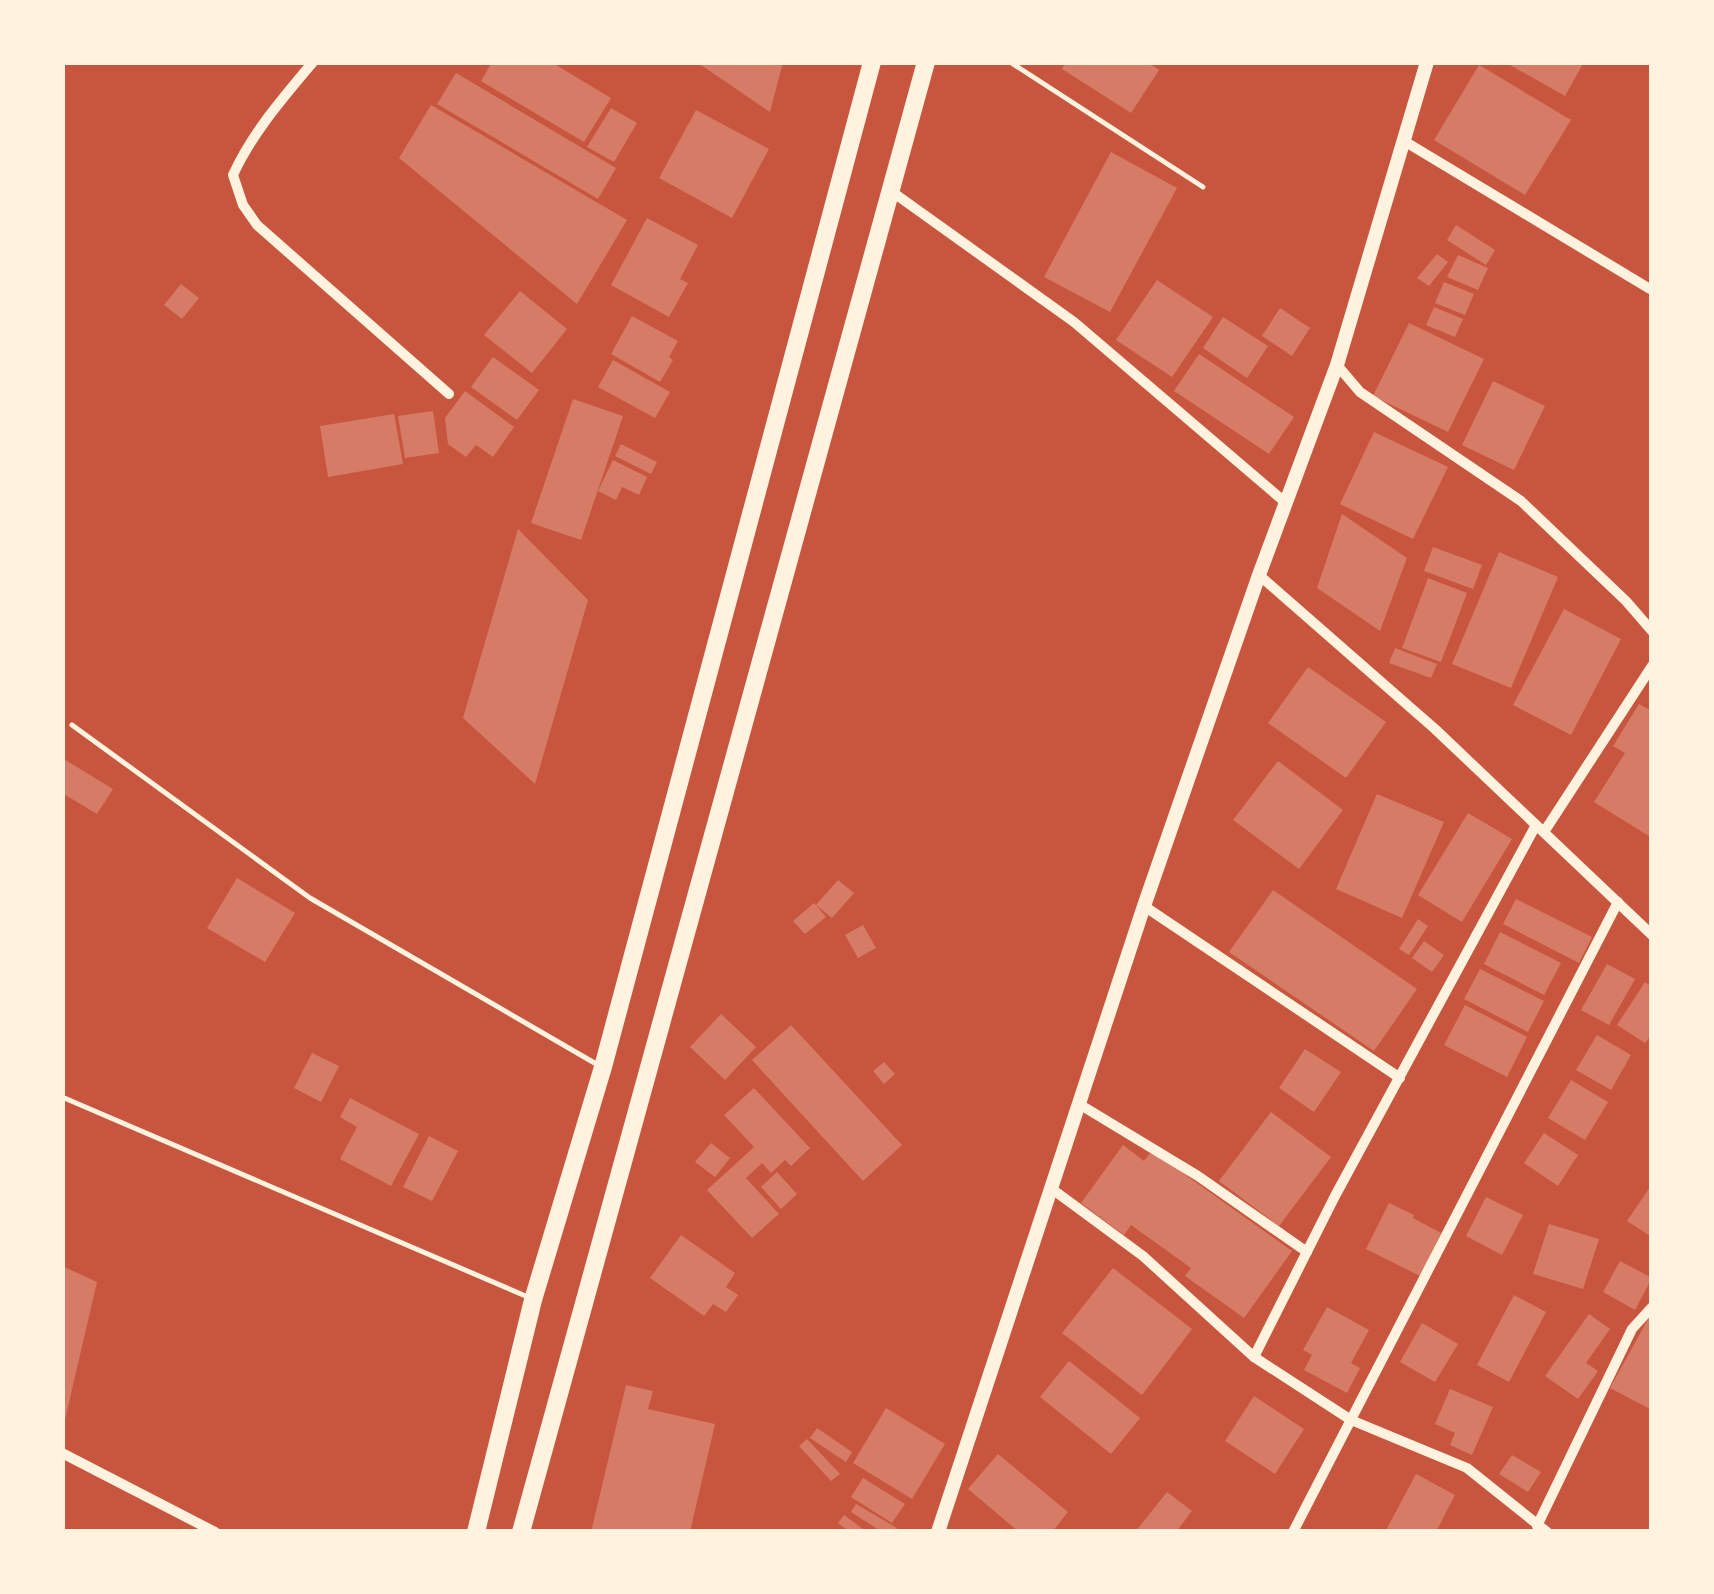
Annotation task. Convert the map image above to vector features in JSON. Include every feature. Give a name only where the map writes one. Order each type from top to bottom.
[{"type":"highway","points":[[476,1532],[533,1300],[603,1068],[872,62]]},
{"type":"highway","points":[[521,1532],[926,62]]},
{"type":"street","points":[[313,62],[243,153],[234,175],[243,204],[258,225],[448,394]]},
{"type":"street","points":[[938,1532],[1144,906],[1259,574],[1337,365],[1427,62]]},
{"type":"street","points":[[1404,141],[1650,290]]},
{"type":"street","points":[[891,191],[1074,322],[1286,503]]},
{"type":"street","points":[[1337,365],[1360,392],[1521,501],[1652,631]]},
{"type":"street","points":[[1259,574],[1435,729],[1650,932]]},
{"type":"street","points":[[1254,1357],[1335,1196],[1540,829],[1652,666]]},
{"type":"street","points":[[1293,1532],[1618,902]]},
{"type":"street","points":[[1144,906],[1400,1078]]},
{"type":"street","points":[[1079,1104],[1198,1176],[1307,1252]]},
{"type":"street","points":[[1052,1189],[1143,1256],[1254,1357],[1352,1420],[1467,1468],[1542,1529],[1632,1329],[1652,1307]]},
{"type":"street","points":[[62,1453],[215,1532]]},
{"type":"lane","points":[[1010,62],[1203,187]]},
{"type":"lane","points":[[72,724],[310,898],[603,1068]]},
{"type":"lane","points":[[62,1097],[533,1300]]},
{"type":"building","points":[[492,62],[551,62],[611,98],[584,142],[481,81]]},
{"type":"building","points":[[783,62],[770,112],[701,65]]},
{"type":"building","points":[[1066,62],[1147,62],[1159,70],[1131,113],[1062,69]]},
{"type":"building","points":[[1505,62],[1584,62],[1565,96]]},
{"type":"building","points":[[1479,65],[1571,120],[1525,195],[1434,140]]},
{"type":"building","points":[[456,73],[616,168],[598,199],[437,104]]},
{"type":"building","points":[[431,105],[627,220],[577,304],[399,158]]},
{"type":"building","points":[[611,108],[637,123],[614,162],[587,147]]},
{"type":"building","points":[[696,110],[769,149],[732,218],[659,178]]},
{"type":"building","points":[[1111,152],[1177,188],[1110,312],[1044,277]]},
{"type":"building","points":[[647,218],[698,245],[680,279],[688,283],[669,317],[611,285]]},
{"type":"building","points":[[1456,225],[1495,250],[1486,265],[1447,240]]},
{"type":"building","points":[[1437,254],[1448,262],[1429,286],[1417,278]]},
{"type":"building","points":[[1458,255],[1488,268],[1478,290],[1447,277]]},
{"type":"building","points":[[1157,280],[1213,317],[1172,377],[1116,340]]},
{"type":"building","points":[[1444,282],[1474,294],[1465,315],[1435,303]]},
{"type":"building","points":[[181,284],[199,298],[182,319],[164,305]]},
{"type":"building","points":[[520,291],[567,329],[532,373],[484,335]]},
{"type":"building","points":[[1434,307],[1463,319],[1455,337],[1426,325]]},
{"type":"building","points":[[1280,308],[1310,328],[1292,356],[1262,336]]},
{"type":"building","points":[[632,316],[678,341],[669,357],[673,360],[660,382],[611,354]]},
{"type":"building","points":[[1223,317],[1268,346],[1247,378],[1203,348]]},
{"type":"building","points":[[1409,323],[1484,359],[1448,432],[1373,396]]},
{"type":"building","points":[[1199,354],[1294,417],[1269,454],[1174,391]]},
{"type":"building","points":[[493,357],[539,390],[517,420],[471,387]]},
{"type":"building","points":[[613,360],[670,392],[655,418],[598,387]]},
{"type":"building","points":[[1493,381],[1545,406],[1514,470],[1462,445]]},
{"type":"building","points":[[465,391],[514,427],[493,457],[476,445],[466,457],[448,444],[445,418]]},
{"type":"building","points":[[573,399],[623,416],[581,540],[531,523]]},
{"type":"building","points":[[433,411],[439,453],[405,458],[398,416]]},
{"type":"building","points":[[394,414],[403,464],[328,477],[320,426]]},
{"type":"building","points":[[1374,432],[1448,467],[1413,539],[1340,504]]},
{"type":"building","points":[[621,444],[657,462],[651,474],[615,456]]},
{"type":"building","points":[[613,460],[647,477],[639,495],[622,487],[616,500],[598,491]]},
{"type":"building","points":[[1342,514],[1407,558],[1380,631],[1317,588]]},
{"type":"building","points":[[518,529],[588,600],[535,784],[463,718]]},
{"type":"building","points":[[1433,547],[1482,565],[1473,589],[1424,571]]},
{"type":"building","points":[[1499,552],[1558,577],[1511,688],[1452,664]]},
{"type":"building","points":[[1428,578],[1467,593],[1441,662],[1402,648]]},
{"type":"building","points":[[1564,609],[1621,639],[1571,735],[1513,705]]},
{"type":"building","points":[[1395,648],[1437,664],[1431,678],[1389,663]]},
{"type":"building","points":[[1308,667],[1386,722],[1346,778],[1268,723]]},
{"type":"building","points":[[1639,704],[1652,711],[1652,838],[1594,802],[1625,753],[1613,746]]},
{"type":"building","points":[[62,758],[113,789],[97,814],[62,793]]},
{"type":"building","points":[[1278,761],[1343,810],[1299,869],[1233,820]]},
{"type":"building","points":[[1377,794],[1444,822],[1402,918],[1336,889]]},
{"type":"building","points":[[1468,813],[1512,839],[1462,922],[1418,895]]},
{"type":"building","points":[[237,878],[295,913],[265,962],[207,928]]},
{"type":"building","points":[[838,880],[854,893],[832,918],[816,905]]},
{"type":"building","points":[[1273,890],[1417,989],[1374,1051],[1229,952]]},
{"type":"building","points":[[1516,899],[1592,937],[1579,963],[1503,924]]},
{"type":"building","points":[[814,903],[826,917],[805,934],[793,921]]},
{"type":"building","points":[[1418,919],[1428,926],[1409,955],[1399,949]]},
{"type":"building","points":[[863,925],[876,948],[858,958],[845,935]]},
{"type":"building","points":[[1500,932],[1561,963],[1544,995],[1484,964]]},
{"type":"building","points":[[1424,941],[1444,955],[1432,972],[1412,958]]},
{"type":"building","points":[[1607,964],[1635,979],[1609,1025],[1581,1010]]},
{"type":"building","points":[[1480,969],[1544,1001],[1528,1032],[1464,999]]},
{"type":"building","points":[[1645,982],[1652,987],[1652,1034],[1645,1043],[1617,1025]]},
{"type":"building","points":[[1465,1005],[1527,1037],[1507,1077],[1444,1045]]},
{"type":"building","points":[[721,1014],[756,1047],[725,1080],[690,1047]]},
{"type":"building","points":[[791,1025],[902,1145],[863,1181],[752,1060]]},
{"type":"building","points":[[1597,1035],[1631,1055],[1611,1090],[1576,1070]]},
{"type":"building","points":[[1305,1049],[1341,1072],[1314,1112],[1279,1088]]},
{"type":"building","points":[[312,1053],[339,1066],[321,1102],[294,1088]]},
{"type":"building","points":[[884,1062],[895,1074],[884,1084],[873,1071]]},
{"type":"building","points":[[1571,1080],[1608,1102],[1585,1140],[1548,1118]]},
{"type":"building","points":[[754,1088],[810,1148],[791,1166],[785,1160],[771,1173],[762,1163],[746,1178],[779,1214],[752,1238],[707,1190],[754,1147],[724,1115]]},
{"type":"building","points":[[350,1098],[419,1134],[391,1186],[340,1159],[357,1127],[340,1117]]},
{"type":"building","points":[[1271,1112],[1331,1157],[1279,1226],[1219,1181]]},
{"type":"building","points":[[1544,1133],[1578,1155],[1558,1186],[1524,1163]]},
{"type":"building","points":[[429,1136],[458,1151],[432,1201],[403,1187]]},
{"type":"building","points":[[711,1143],[730,1158],[715,1177],[695,1162]]},
{"type":"building","points":[[1123,1145],[1144,1161],[1152,1151],[1292,1251],[1244,1318],[1185,1276],[1191,1268],[1131,1225],[1124,1235],[1081,1203]]},
{"type":"building","points":[[777,1172],[797,1194],[781,1209],[761,1187]]},
{"type":"building","points":[[1652,1184],[1652,1237],[1627,1221]]},
{"type":"building","points":[[1486,1197],[1523,1215],[1502,1255],[1466,1236]]},
{"type":"building","points":[[1389,1203],[1441,1233],[1420,1276],[1366,1249]]},
{"type":"building","points":[[1549,1224],[1599,1239],[1583,1289],[1533,1274]]},
{"type":"building","points":[[681,1235],[735,1273],[726,1287],[738,1295],[726,1312],[713,1304],[704,1316],[650,1278]]},
{"type":"building","points":[[1620,1261],[1652,1278],[1635,1310],[1603,1292]]},
{"type":"building","points":[[62,1266],[97,1282],[64,1424],[62,1424]]},
{"type":"building","points":[[1113,1268],[1192,1329],[1142,1395],[1062,1333]]},
{"type":"building","points":[[1514,1295],[1546,1312],[1509,1382],[1477,1365]]},
{"type":"building","points":[[1327,1307],[1369,1330],[1351,1363],[1360,1368],[1347,1393],[1304,1370],[1312,1355],[1303,1350]]},
{"type":"building","points":[[1652,1312],[1652,1410],[1610,1388]]},
{"type":"building","points":[[1589,1314],[1610,1329],[1586,1363],[1598,1371],[1578,1399],[1545,1376]]},
{"type":"building","points":[[1422,1323],[1458,1344],[1435,1382],[1400,1362]]},
{"type":"building","points":[[1069,1361],[1140,1418],[1111,1454],[1040,1397]]},
{"type":"building","points":[[626,1385],[653,1391],[648,1409],[715,1424],[690,1532],[591,1532]]},
{"type":"building","points":[[1450,1389],[1493,1407],[1472,1455],[1450,1445],[1455,1433],[1435,1424]]},
{"type":"building","points":[[1254,1396],[1304,1429],[1275,1474],[1225,1441]]},
{"type":"building","points":[[886,1408],[945,1444],[912,1499],[853,1463]]},
{"type":"building","points":[[817,1428],[852,1452],[846,1462],[810,1438]]},
{"type":"building","points":[[807,1439],[840,1474],[831,1481],[799,1446]]},
{"type":"building","points":[[998,1454],[1068,1512],[1052,1532],[1019,1532],[968,1489]]},
{"type":"building","points":[[1512,1455],[1541,1472],[1528,1492],[1499,1474]]},
{"type":"building","points":[[1416,1474],[1455,1495],[1436,1532],[1385,1532]]},
{"type":"building","points":[[863,1478],[905,1504],[892,1523],[851,1497]]},
{"type":"building","points":[[1167,1492],[1192,1511],[1176,1532],[1135,1532]]},
{"type":"building","points":[[856,1504],[897,1528],[895,1532],[882,1532],[851,1512]]},
{"type":"building","points":[[844,1515],[867,1532],[850,1532],[838,1523]]}]
